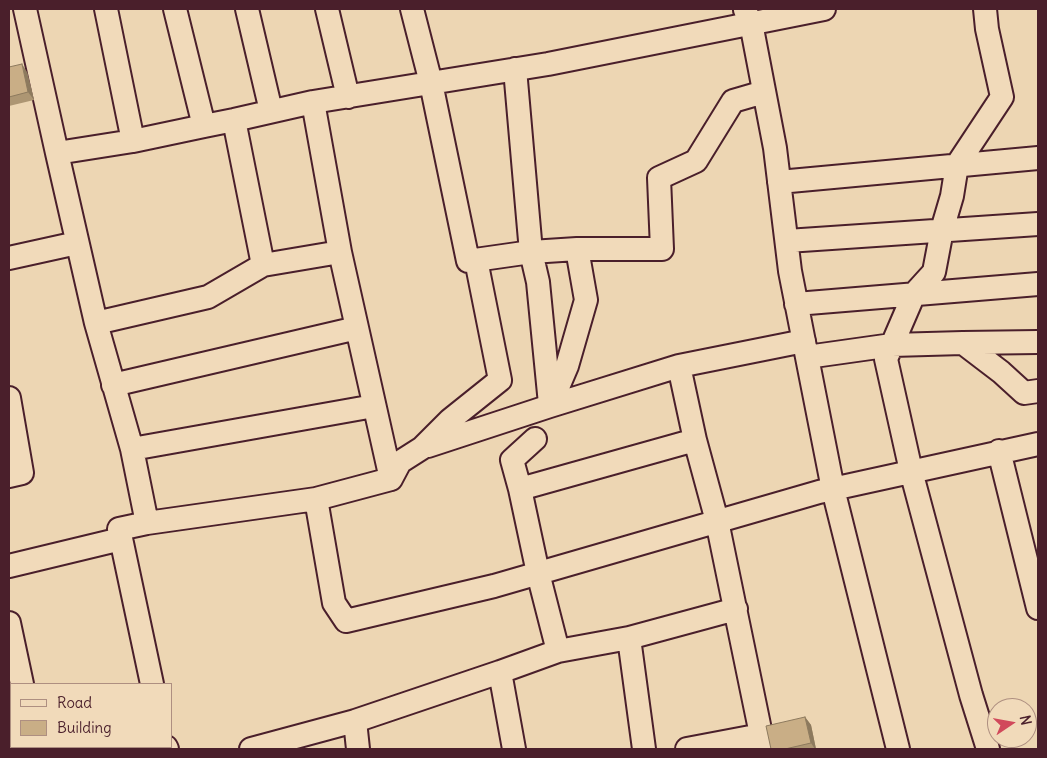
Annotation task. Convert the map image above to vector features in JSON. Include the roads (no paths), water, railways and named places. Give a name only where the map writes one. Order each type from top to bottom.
[{"type":"street","points":[[25,9],[96,324],[132,449],[146,523]]},
{"type":"street","points":[[106,9],[133,141]]},
{"type":"street","points":[[175,9],[204,126]]},
{"type":"street","points":[[247,9],[271,111]]},
{"type":"street","points":[[327,9],[348,96]]},
{"type":"street","points":[[412,9],[432,83],[468,261],[531,252],[577,249],[662,249],[659,178],[696,161],[733,101],[764,92]]},
{"type":"street","points":[[57,154],[133,141],[313,102],[558,62],[748,16],[820,9]]},
{"type":"street","points":[[985,9],[987,29],[1002,97],[957,165],[952,196],[942,230],[934,272],[914,294],[886,359],[911,471],[971,695],[988,749]]},
{"type":"street","points":[[748,16],[775,148],[790,271],[833,490],[898,749]]},
{"type":"street","points":[[515,69],[531,252],[538,282],[550,406]]},
{"type":"street","points":[[313,102],[340,252],[391,479]]},
{"type":"street","points":[[234,120],[264,265]]},
{"type":"street","points":[[779,182],[1038,158]]},
{"type":"street","points":[[786,241],[1038,224]]},
{"type":"street","points":[[9,258],[78,243]]},
{"type":"street","points":[[550,406],[567,366],[586,300],[577,249]]},
{"type":"street","points":[[96,324],[208,297],[264,265],[340,252]]},
{"type":"street","points":[[152,683],[118,529],[146,523],[316,499],[391,479],[400,462],[422,448],[450,420],[500,380],[476,260]]},
{"type":"street","points":[[796,304],[1038,284]]},
{"type":"street","points":[[114,385],[357,328]]},
{"type":"street","points":[[422,448],[679,366],[805,349],[1038,342]]},
{"type":"street","points":[[963,343],[1001,372],[1024,393],[1038,391]]},
{"type":"street","points":[[679,366],[695,440],[717,521],[763,742],[687,749]]},
{"type":"street","points":[[9,398],[22,473],[9,476]]},
{"type":"street","points":[[132,449],[374,406]]},
{"type":"street","points":[[535,439],[512,460],[558,650]]},
{"type":"street","points":[[520,489],[695,440]]},
{"type":"street","points":[[316,499],[334,603],[346,621],[494,586],[717,521],[833,490],[999,451],[1038,444]]},
{"type":"street","points":[[999,451],[1038,608]]},
{"type":"street","points":[[9,566],[121,539]]},
{"type":"street","points":[[250,749],[355,721],[500,672],[558,650],[629,638],[736,609]]},
{"type":"street","points":[[9,623],[22,683]]},
{"type":"street","points":[[629,638],[644,749]]},
{"type":"street","points":[[500,672],[514,749]]},
{"type":"street","points":[[355,721],[358,749]]},
{"type":"street","points":[[17,749],[36,748]]}]
